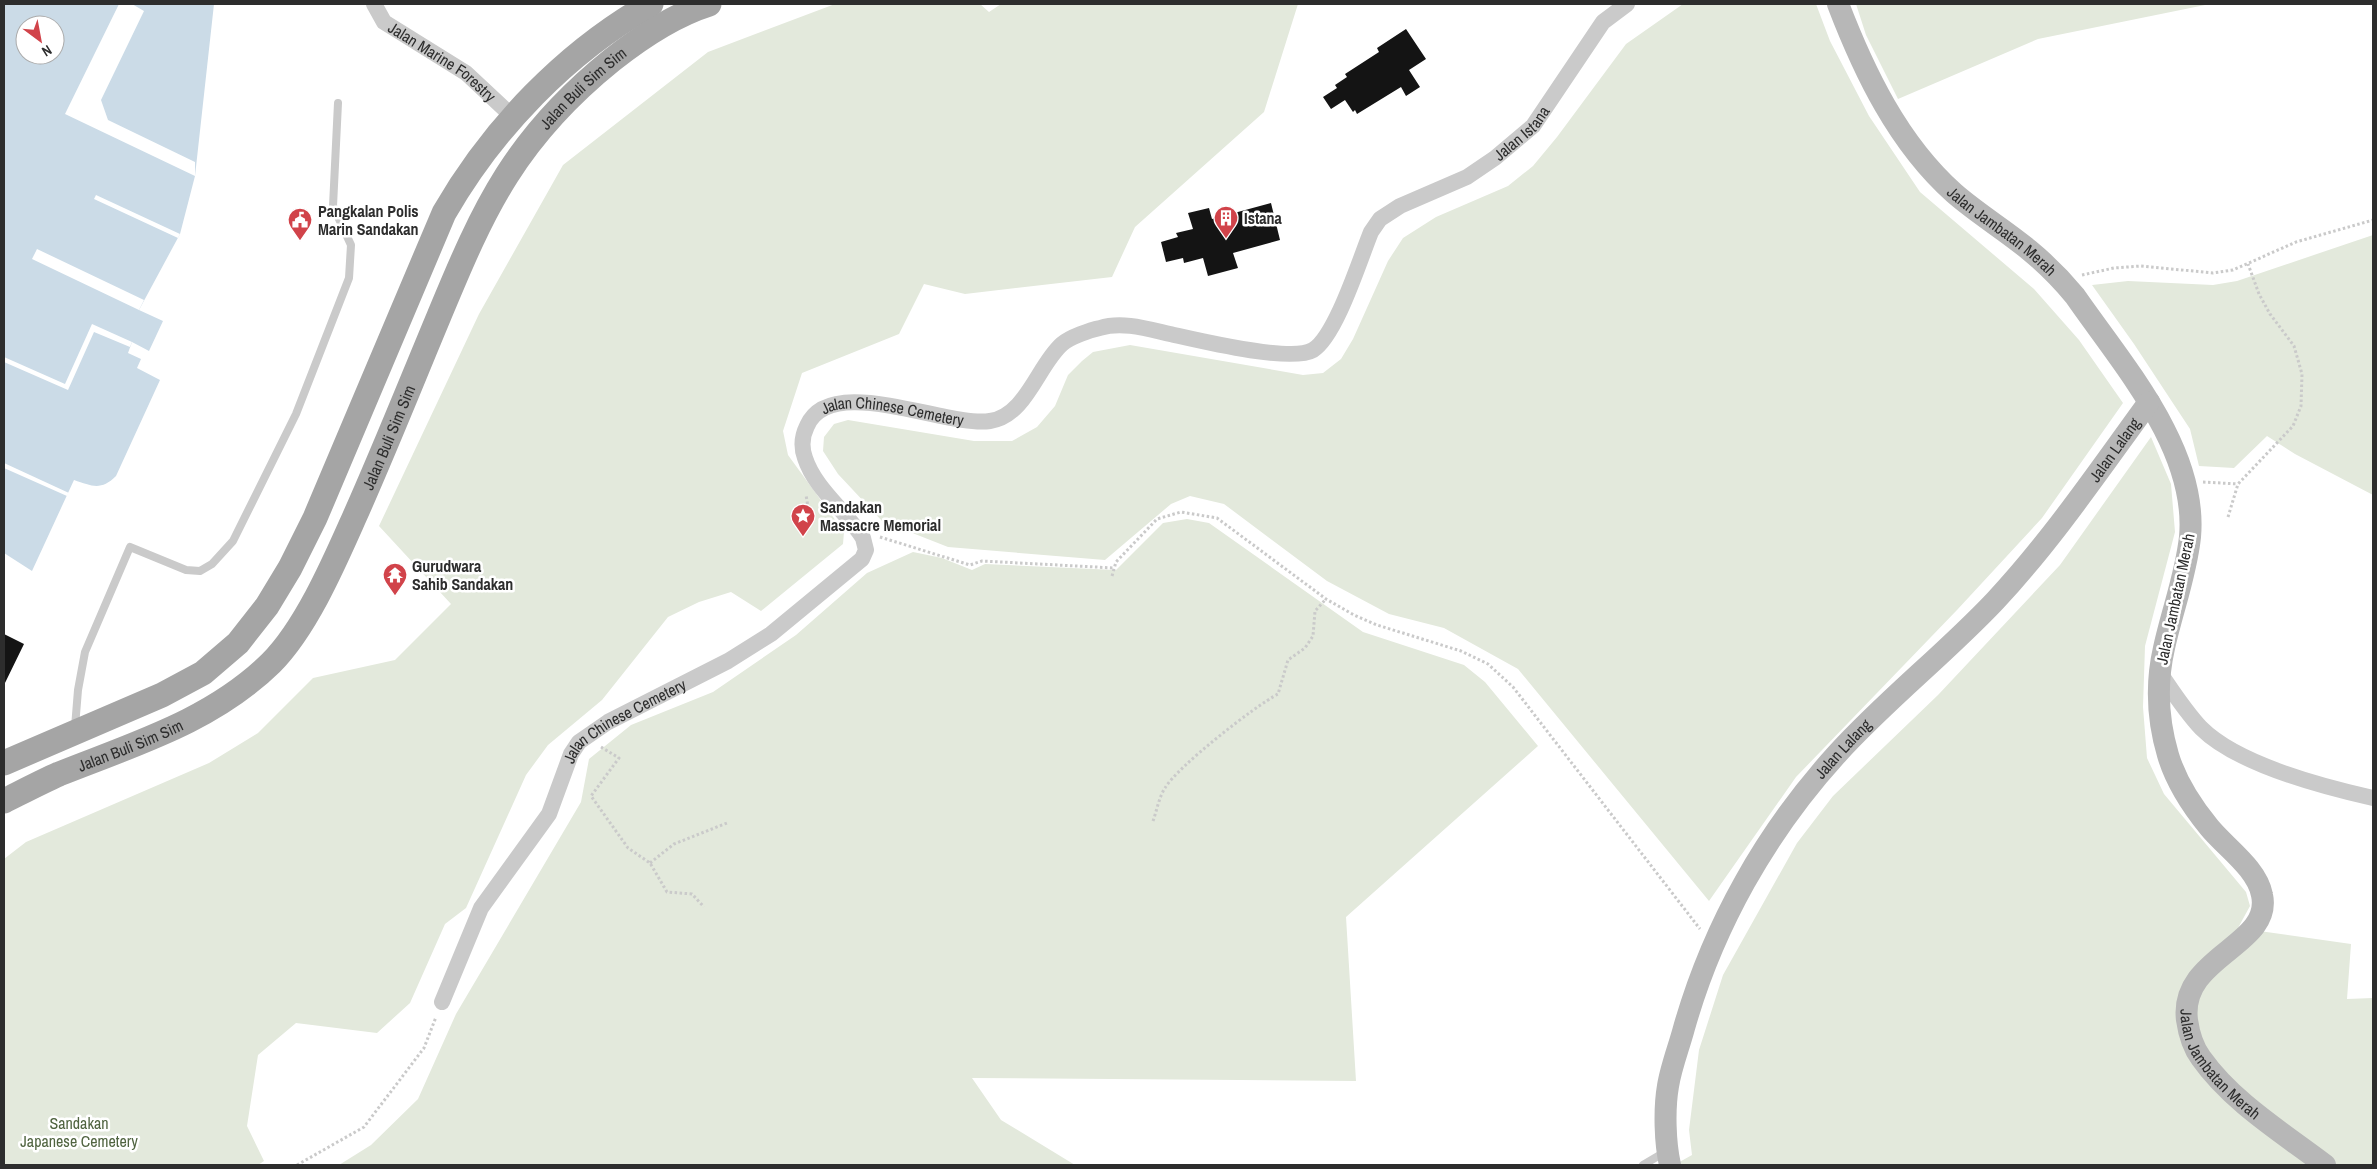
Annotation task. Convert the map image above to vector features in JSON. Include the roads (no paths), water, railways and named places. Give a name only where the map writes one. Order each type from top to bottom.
[{"type":"main road","name":"Jalan Buli Sim Sim","points":[[4,763],[74,731],[121,714],[203,673],[238,643],[267,606],[290,568],[315,518],[444,213],[478,161],[513,117],[567,64],[622,22],[652,4]]},
{"type":"main road","name":"Jalan Buli Sim Sim","points":[[4,801],[56,776],[188,723],[220,704],[271,663],[293,636],[337,555],[480,220],[507,174],[561,105],[592,76],[625,49],[657,28],[708,4]]},
{"type":"main road","points":[[42,745],[56,776]]},
{"type":"street","name":"Jalan Marine Forestry","points":[[374,4],[384,22],[466,73],[513,117]]},
{"type":"street","name":"Jalan Istana","points":[[1380,219],[1400,206],[1467,177],[1495,158],[1532,126],[1603,22],[1626,4]]},
{"type":"street","name":"Jalan Jambatan Merah","points":[[1838,4],[1854,44],[1884,104],[1921,158],[1953,192],[1978,214],[2028,250],[2061,280],[2075,296],[2149,402],[2174,450],[2185,481],[2190,509],[2190,536],[2160,672],[2163,734],[2177,779],[2192,806],[2256,880],[2262,894],[2263,908],[2259,921],[2250,933],[2218,957],[2190,991],[2186,1013],[2189,1036],[2199,1056],[2217,1078],[2256,1112],[2325,1165]]},
{"type":"street","name":"Jalan Chinese Cemetery","points":[[442,1002],[482,908],[549,814],[571,754],[585,738],[608,722],[728,661],[771,634],[862,559],[866,550],[863,538],[815,477],[805,460],[802,448],[803,434],[810,418],[820,409],[847,402],[889,405],[962,421],[992,421],[1014,410],[1063,344],[1101,327],[1133,326],[1235,348],[1304,353],[1313,350],[1325,339],[1335,321],[1371,232],[1380,219]]},
{"type":"street","name":"Jalan Lalang","points":[[1668,1158],[1668,1086],[1695,991],[1712,945],[1777,829],[1832,761],[1996,600],[2067,514],[2149,402]]},
{"type":"street","points":[[2160,672],[2184,708],[2202,730],[2238,752],[2281,772],[2373,798]]},
{"type":"lane","points":[[74,731],[78,690],[85,652],[130,547],[186,570],[200,571],[212,564],[233,541],[296,414],[349,278],[351,245],[332,206],[338,103]]},
{"type":"lane","points":[[1643,1165],[1668,1158]]},
{"type":"water","points":[[4,4],[214,4],[195,176],[180,234],[139,310],[163,321],[149,351],[132,342],[128,353],[141,359],[137,368],[160,380],[116,476],[106,484],[96,486],[74,480],[32,571],[4,553]]},
{"type":"place","name":"Istana","points":[[1226,239]]},
{"type":"place","name":"Pangkalan Polis Marin Sandakan","points":[[300,241]]},
{"type":"place","name":"Sandakan Massacre Memorial","points":[[803,537]]},
{"type":"place","name":"Gurudwara Sahib Sandakan","points":[[395,596]]},
{"type":"park label","name":"Sandakan Japanese Cemetery","points":[[79,1132]]}]
